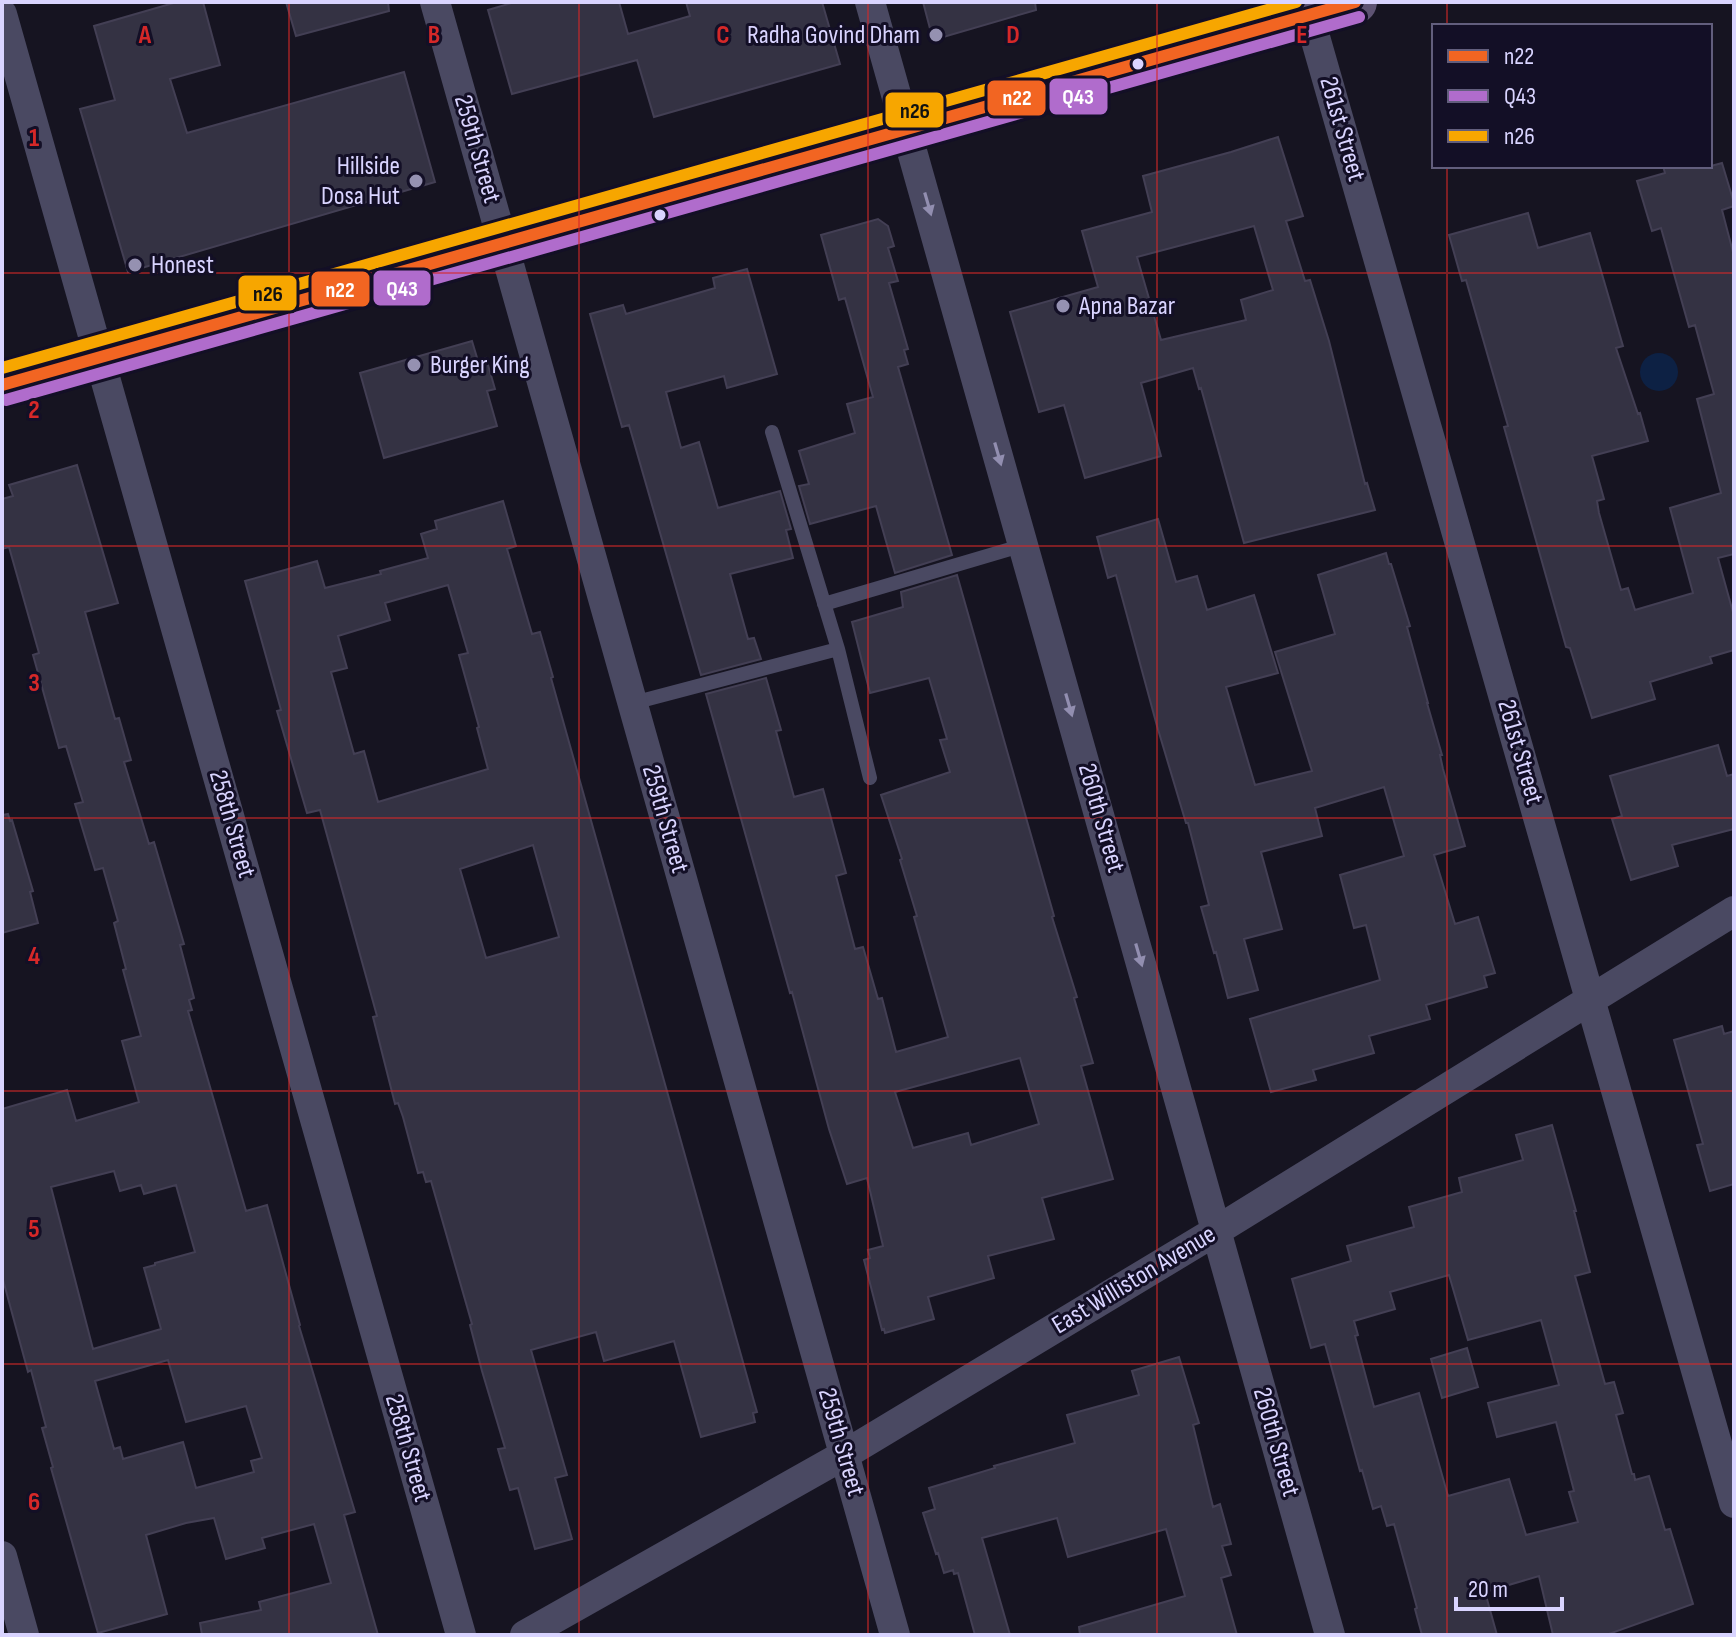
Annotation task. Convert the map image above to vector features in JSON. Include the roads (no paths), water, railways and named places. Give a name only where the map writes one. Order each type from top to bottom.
[{"type":"main road","points":[[2,385],[906,129],[1307,9],[1355,2]]},
{"type":"street","name":"259th Street","points":[[435,2],[895,1635]]},
{"type":"street","name":"260th Street","points":[[870,2],[1330,1635]]},
{"type":"street","name":"261st Street","points":[[1307,9],[1734,1503]]},
{"type":"street","name":"258th Street","points":[[2,14],[461,1635]]},
{"type":"street","name":"East Williston Avenue","points":[[525,1635],[844,1455],[1216,1231],[1734,911]]},
{"type":"street","points":[[2,1556],[24,1635]]},
{"type":"lane","points":[[772,432],[838,649],[870,778]]},
{"type":"lane","points":[[824,604],[1024,545]]},
{"type":"lane","points":[[633,703],[838,649]]},
{"type":"water","points":[[1659,353],[1673,358],[1678,372],[1673,386],[1659,391],[1645,386],[1640,372],[1645,358]]},
{"type":"place","name":"Radha Govind Dham","points":[[936,35]]},
{"type":"place","name":"Hillside Dosa Hut","points":[[416,181]]},
{"type":"place","name":"Honest","points":[[135,265]]},
{"type":"place","name":"Apna Bazar","points":[[1063,306]]},
{"type":"place","name":"Burger King","points":[[414,365]]}]
